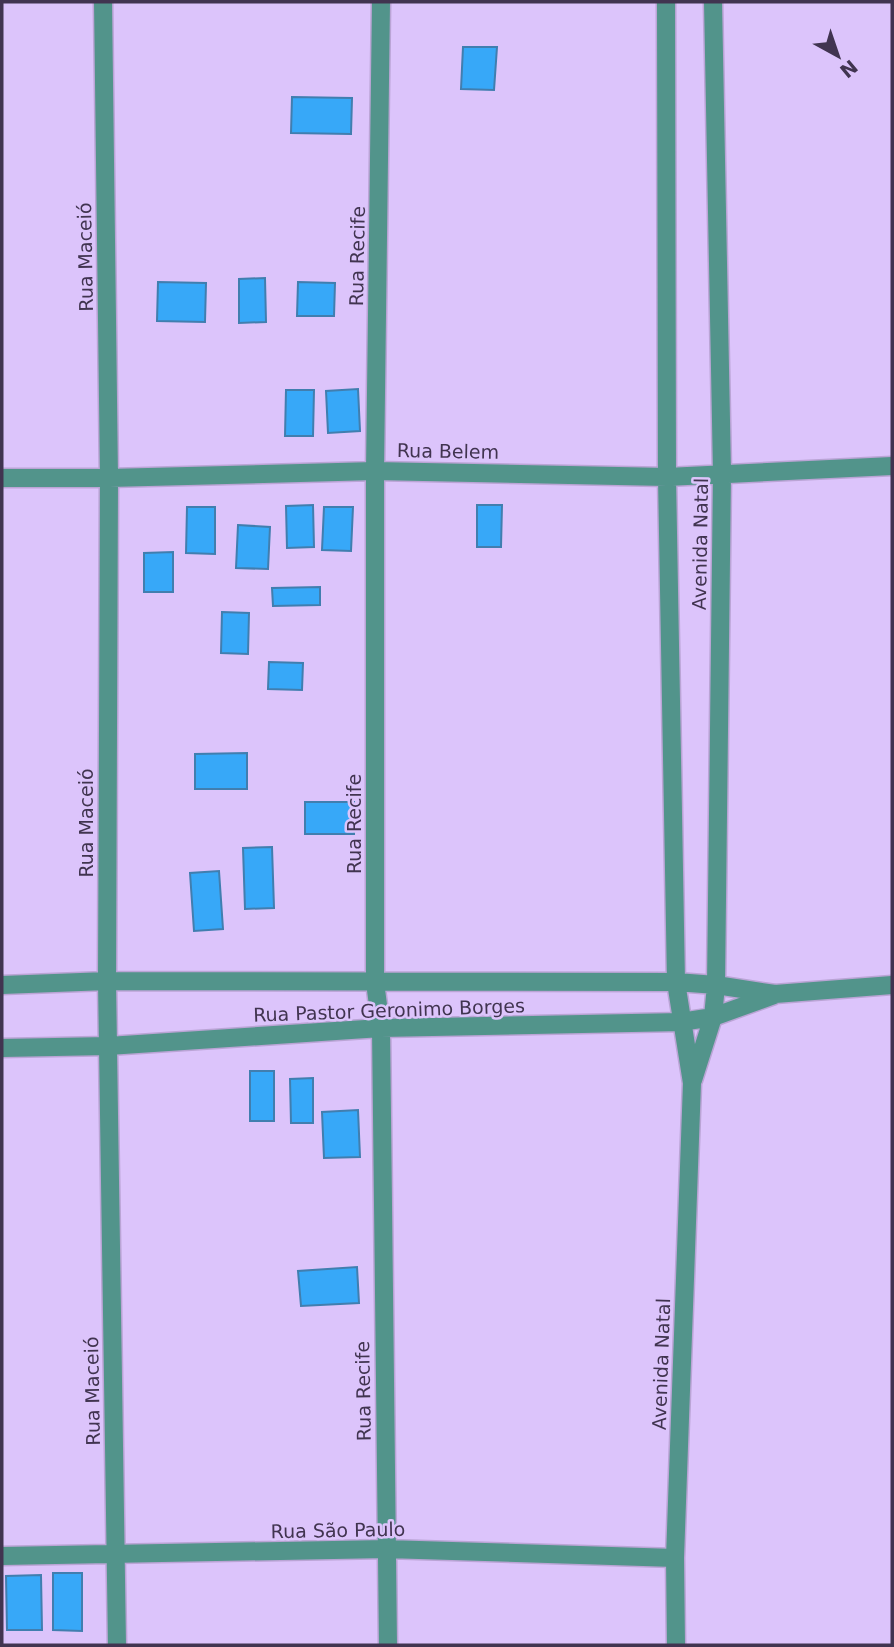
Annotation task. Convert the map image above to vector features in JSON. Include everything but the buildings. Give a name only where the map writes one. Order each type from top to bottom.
[{"type":"street","name":"Rua Maceió","points":[[103,2],[109,478],[107,981],[117,1645]]},
{"type":"street","name":"Rua Recife","points":[[381,2],[375,471],[375,982],[381,1028],[388,1645]]},
{"type":"street","name":"Avenida Natal","points":[[666,2],[667,477],[676,982],[692,1083],[676,1558],[676,1645]]},
{"type":"street","name":"Avenida Natal","points":[[692,1083],[713,1017],[716,985],[722,473],[713,2]]},
{"type":"street","name":"Rua Belem","points":[[2,478],[375,471],[667,477],[892,466]]},
{"type":"street","name":"Rua Pastor Geronimo Borges","points":[[2,985],[107,981],[676,982],[775,994],[892,985]]},
{"type":"street","name":"Rua Pastor Geronimo Borges","points":[[2,1048],[108,1046],[381,1028],[681,1022],[713,1017],[775,994]]},
{"type":"street","name":"Rua São Paulo","points":[[2,1556],[386,1549],[676,1558]]}]
